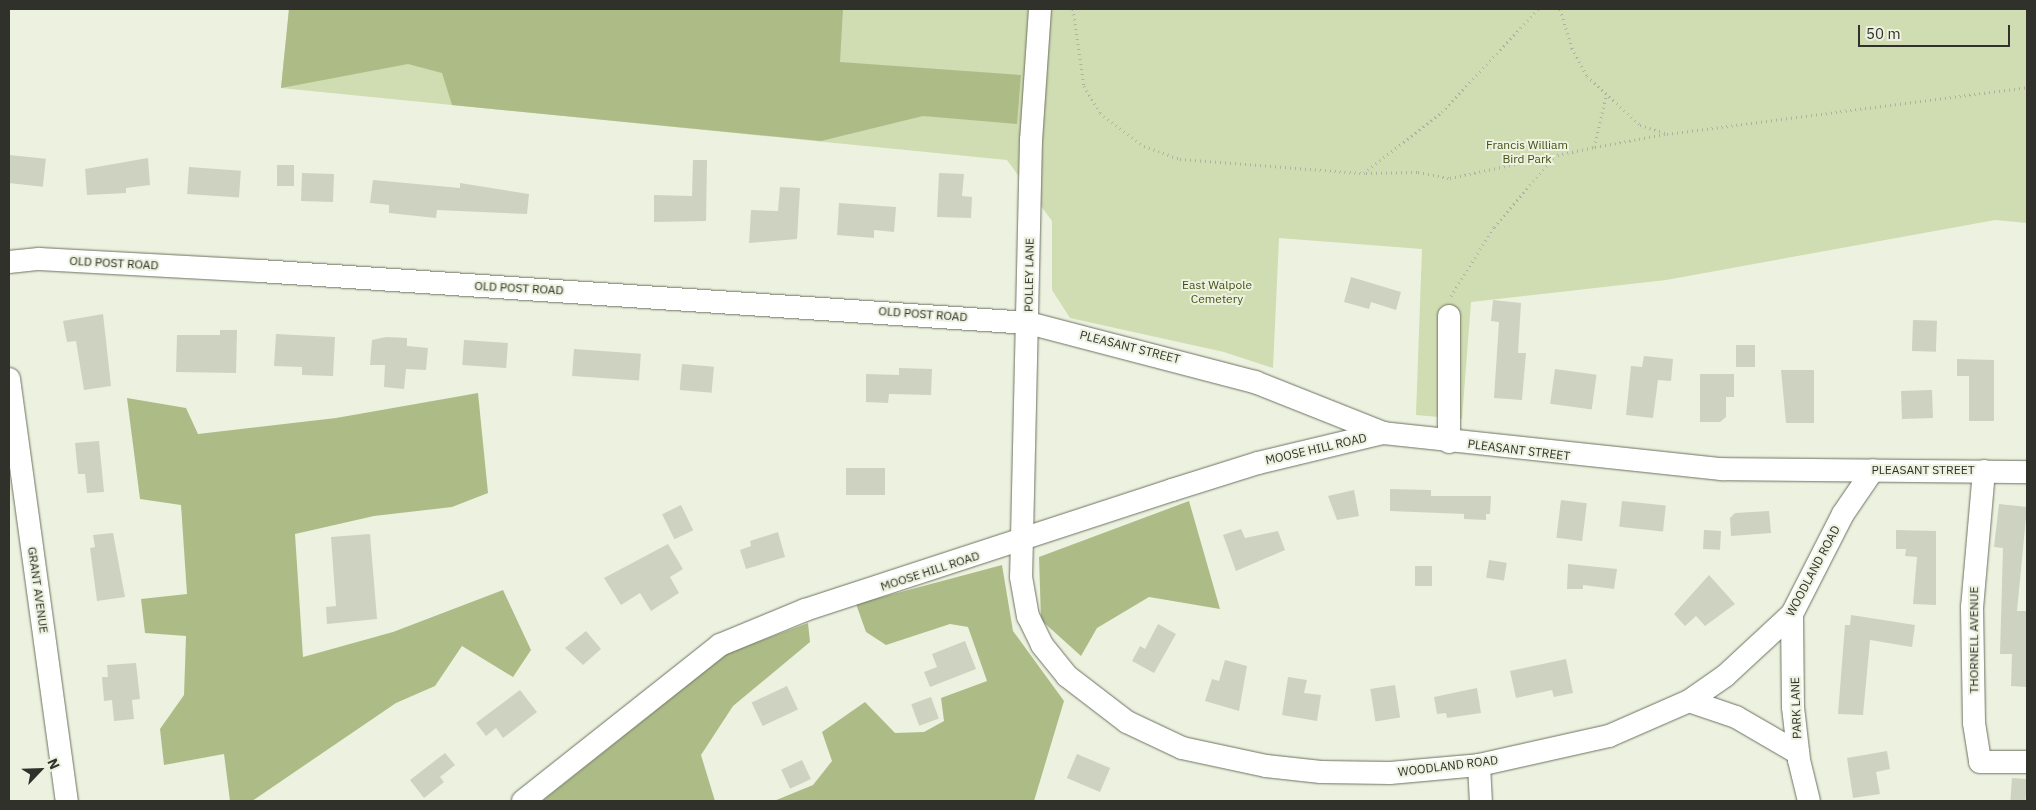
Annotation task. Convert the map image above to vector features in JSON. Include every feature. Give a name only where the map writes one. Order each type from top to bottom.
[{"type":"street","name":"POLLEY LANE","points":[[1020,542],[1028,323],[1031,140],[1040,9]]},
{"type":"street","name":"OLD POST ROAD","points":[[9,262],[39,259],[260,271],[1028,323]]},
{"type":"street","points":[[1449,316],[1450,442]]},
{"type":"street","name":"PLEASANT STREET","points":[[1028,323],[1255,382],[1383,433],[1450,442],[1722,469],[2027,472]]},
{"type":"street","name":"GRANT AVENUE","points":[[9,379],[67,801]]},
{"type":"street","name":"MOOSE HILL ROAD","points":[[523,801],[720,645],[805,610],[1020,542],[1258,463],[1383,433]]},
{"type":"street","name":"WOODLAND ROAD","points":[[1020,542],[1028,616],[1042,645],[1067,676],[1127,722],[1182,748],[1266,766],[1390,773],[1480,764],[1609,736],[1689,701],[1731,671],[1792,614],[1844,514],[1873,470]]},
{"type":"street","name":"THORNELL AVENUE","points":[[1984,471],[1972,607],[1974,723],[1980,762],[2027,762]]},
{"type":"street","name":"PARK LANE","points":[[1792,614],[1798,753],[1809,801]]},
{"type":"street","points":[[1689,701],[1736,717],[1798,753]]},
{"type":"street","points":[[1480,764],[1481,801]]},
{"type":"path","points":[[1074,9],[1084,86],[1100,113],[1144,146],[1180,159],[1364,173],[1418,172],[1450,178],[1594,147],[1667,134],[2027,87]]},
{"type":"path","points":[[1364,173],[1442,112],[1538,9]]},
{"type":"path","points":[[1560,9],[1572,48],[1606,97],[1640,126],[1667,134]]},
{"type":"path","points":[[1594,147],[1606,97]]},
{"type":"path","points":[[1449,316],[1450,298],[1471,261],[1514,200],[1555,156]]},
{"type":"green space","name":"Francis William Bird Park","points":[[289,9],[2027,9],[2027,223],[1995,220],[1666,280],[1471,302],[1462,419],[1416,415],[1422,249],[1279,238],[1273,368],[1224,352],[1070,318],[1052,290],[1052,221],[1007,160],[281,88]]},
{"type":"green space","points":[[289,9],[843,9],[840,62],[1021,75],[1017,124],[923,116],[821,141],[452,105],[442,73],[408,64],[281,88]]},
{"type":"green space","points":[[478,393],[488,493],[452,507],[374,516],[295,534],[303,657],[393,632],[503,590],[531,650],[513,677],[462,646],[435,686],[396,703],[252,801],[230,801],[224,754],[164,765],[160,729],[184,695],[186,636],[145,633],[141,599],[187,594],[181,505],[140,499],[127,398],[186,408],[198,434],[336,418]]},
{"type":"green space","points":[[1189,501],[1220,609],[1149,597],[1097,628],[1081,656],[1041,620],[1039,557]]},
{"type":"green space","points":[[1002,565],[1013,631],[1064,701],[1034,801],[774,801],[813,785],[832,761],[822,732],[865,702],[895,733],[924,732],[944,721],[941,698],[987,681],[968,627],[950,624],[886,645],[866,632],[856,604]]},
{"type":"green space","points":[[808,623],[810,642],[733,706],[701,755],[715,801],[542,801],[728,653]]},
{"type":"building","points":[[9,155],[46,159],[43,187],[9,183]]},
{"type":"building","points":[[148,158],[150,185],[126,188],[126,193],[87,195],[85,169]]},
{"type":"building","points":[[693,160],[707,160],[706,221],[654,222],[654,195],[692,196]]},
{"type":"building","points":[[277,165],[294,165],[294,186],[277,186]]},
{"type":"building","points":[[189,167],[241,171],[239,198],[187,194]]},
{"type":"building","points":[[302,173],[334,174],[333,202],[301,201]]},
{"type":"building","points":[[939,173],[964,174],[962,196],[972,197],[971,218],[937,217]]},
{"type":"building","points":[[373,180],[460,188],[460,183],[529,194],[527,214],[437,210],[436,218],[389,213],[389,205],[370,203]]},
{"type":"building","points":[[780,187],[800,188],[797,239],[749,243],[751,210],[778,211]]},
{"type":"building","points":[[839,203],[896,207],[894,232],[874,230],[874,238],[837,235]]},
{"type":"building","points":[[1351,277],[1401,292],[1396,310],[1371,302],[1369,309],[1344,302]]},
{"type":"building","points":[[1493,300],[1521,303],[1518,353],[1526,353],[1522,400],[1494,398],[1499,322],[1491,321]]},
{"type":"building","points":[[103,314],[111,386],[84,390],[76,341],[67,342],[63,321]]},
{"type":"building","points":[[1913,320],[1937,321],[1936,352],[1912,351]]},
{"type":"building","points":[[220,330],[237,330],[236,373],[176,372],[177,335],[220,335]]},
{"type":"building","points":[[276,334],[335,337],[333,376],[302,375],[302,367],[274,366]]},
{"type":"building","points":[[386,337],[407,338],[407,346],[428,348],[426,370],[406,369],[404,389],[384,387],[385,365],[370,365],[372,340]]},
{"type":"building","points":[[464,340],[508,343],[506,368],[462,365]]},
{"type":"building","points":[[1736,345],[1755,345],[1755,367],[1736,367]]},
{"type":"building","points":[[574,349],[641,354],[639,381],[572,376]]},
{"type":"building","points":[[1644,356],[1673,359],[1671,381],[1658,380],[1653,418],[1626,415],[1631,366],[1642,367]]},
{"type":"building","points":[[1957,359],[1994,360],[1994,421],[1969,421],[1969,376],[1957,376]]},
{"type":"building","points":[[682,364],[714,367],[712,393],[680,390]]},
{"type":"building","points":[[899,368],[932,369],[931,395],[889,394],[888,403],[866,402],[866,374],[899,375]]},
{"type":"building","points":[[1555,369],[1597,375],[1592,410],[1550,404]]},
{"type":"building","points":[[1781,370],[1814,370],[1814,423],[1786,423]]},
{"type":"building","points":[[1700,374],[1734,374],[1734,397],[1726,397],[1726,417],[1720,422],[1700,422]]},
{"type":"building","points":[[1932,390],[1933,418],[1902,419],[1901,391]]},
{"type":"building","points":[[99,441],[104,492],[87,493],[85,474],[78,474],[75,443]]},
{"type":"building","points":[[846,468],[885,468],[885,495],[846,495]]},
{"type":"building","points":[[1390,489],[1431,490],[1431,496],[1491,496],[1490,514],[1486,514],[1486,520],[1464,519],[1464,514],[1390,511]]},
{"type":"building","points":[[1354,490],[1359,516],[1337,520],[1328,496]]},
{"type":"building","points":[[1561,500],[1587,503],[1582,541],[1556,538]]},
{"type":"building","points":[[1622,501],[1666,506],[1663,531],[1619,527]]},
{"type":"building","points":[[1999,504],[2027,507],[2017,611],[2027,611],[2027,687],[2011,686],[2012,654],[2000,654],[2003,548],[1994,547]]},
{"type":"building","points":[[681,505],[693,530],[674,539],[662,514]]},
{"type":"building","points":[[1769,511],[1771,533],[1731,536],[1730,518],[1735,513]]},
{"type":"building","points":[[1241,529],[1245,538],[1278,531],[1285,550],[1236,571],[1223,535]]},
{"type":"building","points":[[1704,530],[1721,531],[1720,550],[1703,549]]},
{"type":"building","points":[[1896,530],[1936,531],[1936,605],[1913,604],[1917,557],[1905,556],[1906,549],[1896,549]]},
{"type":"building","points":[[778,532],[785,557],[746,569],[740,550],[751,546],[750,541]]},
{"type":"building","points":[[113,533],[125,597],[97,601],[90,548],[95,547],[93,535]]},
{"type":"building","points":[[370,534],[377,619],[327,624],[326,607],[336,606],[331,537]]},
{"type":"building","points":[[668,544],[683,569],[670,577],[679,593],[651,611],[640,593],[621,605],[604,578]]},
{"type":"building","points":[[1489,560],[1507,563],[1504,581],[1486,578]]},
{"type":"building","points":[[1568,564],[1617,569],[1614,589],[1583,585],[1583,589],[1567,589]]},
{"type":"building","points":[[1415,566],[1432,566],[1432,586],[1415,586]]},
{"type":"building","points":[[1709,575],[1735,604],[1705,626],[1696,616],[1685,626],[1674,614]]},
{"type":"building","points":[[1851,615],[1915,625],[1912,647],[1870,640],[1863,715],[1838,714],[1845,625],[1850,625]]},
{"type":"building","points":[[1158,624],[1176,634],[1154,673],[1132,661],[1140,646],[1145,649]]},
{"type":"building","points":[[586,631],[601,649],[583,665],[565,648]]},
{"type":"building","points":[[965,641],[976,669],[930,687],[924,672],[937,667],[932,654]]},
{"type":"building","points":[[1566,659],[1573,693],[1554,697],[1552,690],[1516,698],[1510,671]]},
{"type":"building","points":[[1225,660],[1247,666],[1239,711],[1205,701],[1212,679],[1219,681]]},
{"type":"building","points":[[136,663],[140,699],[132,700],[134,719],[114,721],[112,700],[104,701],[102,677],[108,677],[107,665]]},
{"type":"building","points":[[1288,677],[1307,680],[1304,693],[1321,695],[1317,721],[1282,715]]},
{"type":"building","points":[[1395,685],[1400,718],[1375,722],[1370,689]]},
{"type":"building","points":[[787,686],[798,710],[763,726],[752,702]]},
{"type":"building","points":[[1477,688],[1481,713],[1447,718],[1446,713],[1437,714],[1434,697]]},
{"type":"building","points":[[520,690],[537,712],[503,738],[496,728],[486,736],[476,723]]},
{"type":"building","points":[[931,697],[939,719],[919,726],[911,704]]},
{"type":"building","points":[[1887,751],[1890,769],[1876,772],[1880,794],[1853,798],[1847,758]]},
{"type":"building","points":[[445,753],[455,765],[440,777],[444,782],[424,798],[410,780]]},
{"type":"building","points":[[1077,754],[1110,768],[1100,792],[1067,778]]},
{"type":"building","points":[[802,760],[811,779],[790,789],[781,770]]},
{"type":"building","points":[[2012,778],[2027,779],[2025,801],[2010,801]]},
{"type":"park label","name":"East Walpole Cemetery","points":[[1217,292]]}]
